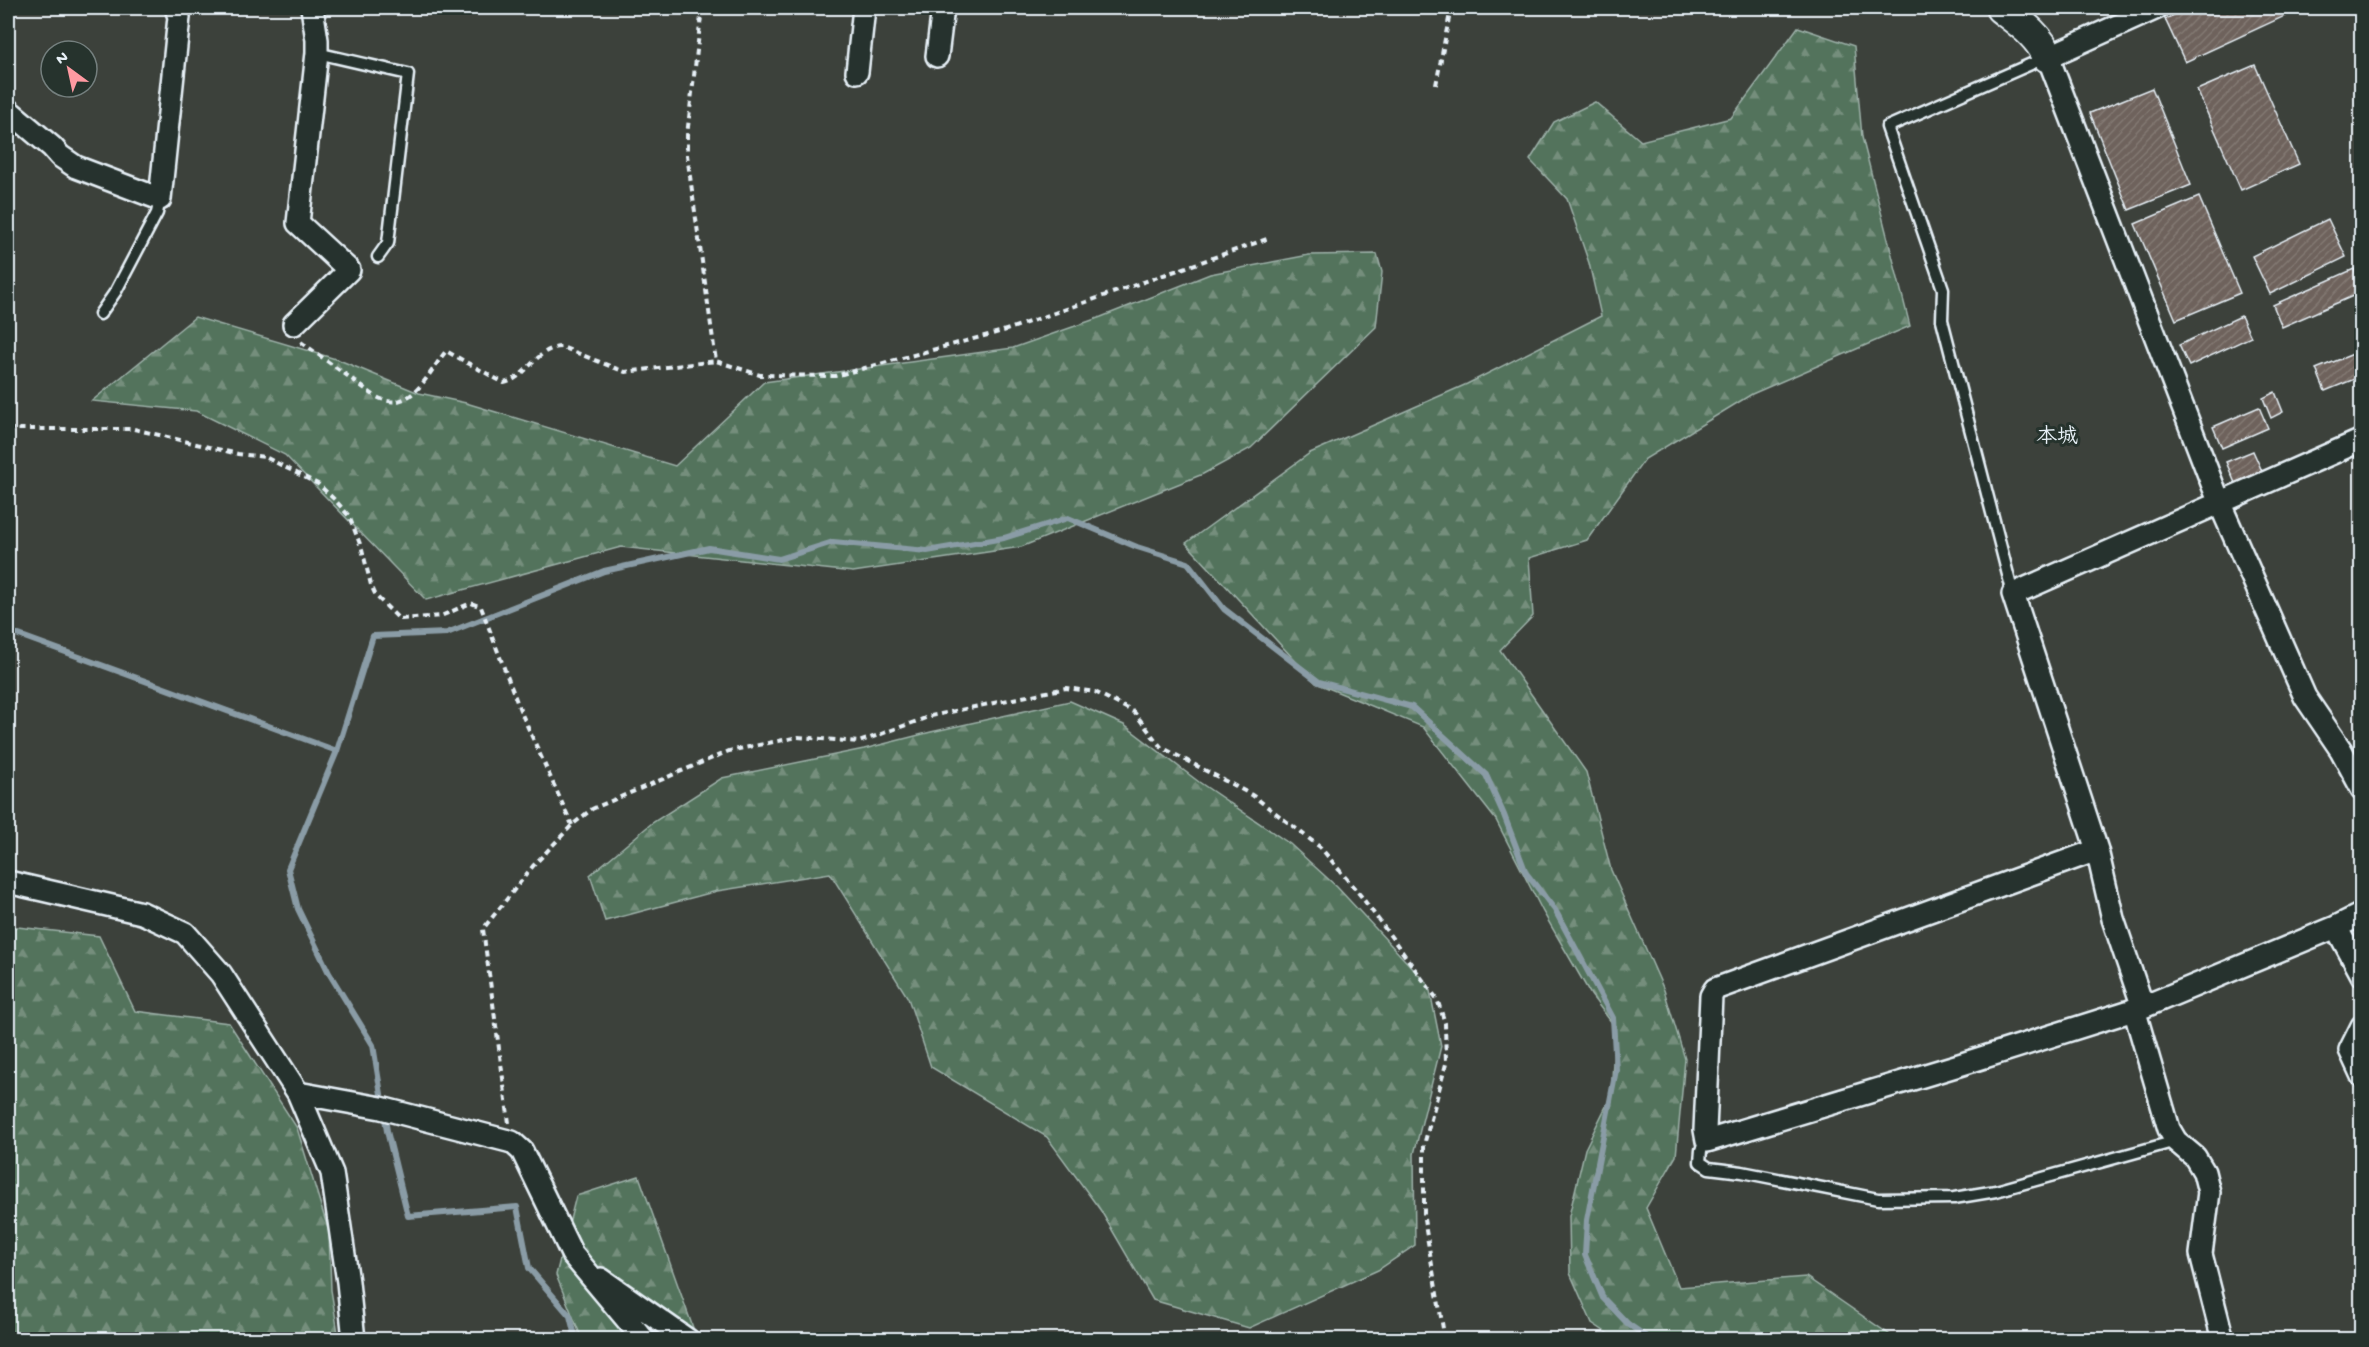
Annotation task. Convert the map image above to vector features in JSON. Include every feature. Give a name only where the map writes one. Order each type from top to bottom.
[{"type":"street","points":[[8,110],[60,156],[76,167],[160,199],[179,17],[176,8]]},
{"type":"street","points":[[294,324],[349,270],[298,223],[317,53],[312,8]]},
{"type":"street","points":[[857,72],[864,8]]},
{"type":"street","points":[[937,56],[943,8]]},
{"type":"street","points":[[2001,8],[2034,35],[2043,46],[2220,504],[2305,697],[2341,750],[2361,789]]},
{"type":"street","points":[[2048,57],[2154,8]]},
{"type":"street","points":[[2223,1340],[2201,1254],[2209,1192],[2204,1172],[2195,1157],[2176,1141],[2169,1129],[2097,850],[2013,594],[2361,440]]},
{"type":"street","points":[[2097,850],[1715,988],[1711,996],[1705,1130],[1707,1141],[2139,1008],[2361,915]]},
{"type":"street","points":[[8,882],[142,913],[185,933],[221,974],[298,1093],[332,1173],[354,1340]]},
{"type":"street","points":[[2336,927],[2361,975]]},
{"type":"street","points":[[2361,1026],[2350,1050],[2361,1076]]},
{"type":"street","points":[[298,1093],[381,1108],[512,1142],[522,1151],[572,1254],[644,1340]]},
{"type":"street","points":[[581,1265],[688,1340]]},
{"type":"lane","points":[[317,53],[408,74],[388,243],[378,258]]},
{"type":"lane","points":[[2013,594],[1942,320],[1943,289],[1887,127],[2048,57]]},
{"type":"lane","points":[[100,314],[116,291],[152,223],[160,199]]},
{"type":"lane","points":[[1707,1141],[1701,1150],[1700,1161],[1709,1168],[1742,1172],[1878,1199],[1954,1198],[1996,1191],[2176,1141]]},
{"type":"path","points":[[702,8],[687,135],[687,155],[716,361]]},
{"type":"path","points":[[1436,85],[1451,8]]},
{"type":"path","points":[[294,324],[292,333],[297,339],[375,396],[383,401],[393,402],[409,398],[446,351],[504,383],[512,381],[546,350],[554,347],[562,347],[625,372],[716,361],[760,375],[835,376],[1003,331],[1268,239]]},
{"type":"path","points":[[8,429],[42,427],[134,429],[238,454],[265,456],[318,484],[349,516],[376,596],[397,617],[401,619],[441,616],[471,603],[481,607],[520,710],[572,825]]},
{"type":"path","points":[[512,1142],[483,929],[533,866],[572,825],[592,809],[729,751],[798,737],[859,742],[931,716],[1066,688],[1095,692],[1134,712],[1161,747],[1252,795],[1320,847],[1361,896],[1437,999],[1445,1023],[1446,1064],[1424,1145],[1424,1219],[1445,1340]]},
{"type":"green space","points":[[1798,27],[1854,46],[1862,137],[1910,326],[1752,394],[1645,459],[1587,540],[1529,558],[1533,616],[1500,650],[1586,772],[1611,870],[1664,990],[1685,1059],[1676,1156],[1646,1208],[1679,1287],[1806,1277],[1896,1339],[1616,1339],[1592,1323],[1570,1273],[1569,1216],[1585,1149],[1611,1096],[1615,1027],[1591,995],[1543,912],[1496,820],[1423,727],[1316,683],[1186,543],[1310,453],[1467,384],[1601,316],[1589,263],[1567,199],[1530,160],[1554,122],[1595,102],[1641,141],[1731,118]]},
{"type":"green space","points":[[1377,254],[1382,272],[1376,327],[1251,448],[1203,474],[1021,547],[853,572],[621,547],[426,600],[285,455],[196,411],[92,401],[195,317],[339,360],[419,393],[466,403],[675,466],[764,382],[1013,348],[1101,317],[1210,274],[1309,255]]},
{"type":"green space","points":[[1070,701],[1124,725],[1199,782],[1290,844],[1337,887],[1429,986],[1441,1046],[1414,1154],[1415,1245],[1378,1270],[1249,1328],[1153,1300],[1101,1211],[1047,1137],[931,1067],[908,998],[830,873],[717,891],[605,921],[590,875],[652,823],[722,778],[864,749]]},
{"type":"green space","points":[[8,926],[99,936],[135,1011],[229,1023],[297,1128],[329,1232],[331,1290],[339,1339],[8,1339]]},
{"type":"green space","points":[[639,1176],[697,1339],[582,1339],[556,1275],[576,1196]]},
{"type":"building","points":[[2189,8],[2302,8],[2185,62],[2165,19]]},
{"type":"building","points":[[2255,65],[2299,164],[2241,190],[2197,90]]},
{"type":"building","points":[[2152,88],[2191,185],[2129,210],[2090,113]]},
{"type":"building","points":[[2199,197],[2240,293],[2176,320],[2135,224]]},
{"type":"building","points":[[2328,219],[2346,257],[2270,294],[2252,256]]},
{"type":"building","points":[[2354,269],[2362,292],[2282,327],[2273,305]]},
{"type":"building","points":[[2241,316],[2251,337],[2189,366],[2179,345]]},
{"type":"building","points":[[2358,352],[2362,360],[2362,376],[2325,391],[2316,369]]},
{"type":"building","points":[[2275,392],[2283,412],[2271,418],[2263,398]]},
{"type":"building","points":[[2259,407],[2268,428],[2222,448],[2213,427]]},
{"type":"building","points":[[2253,451],[2262,471],[2235,483],[2226,462]]},
{"type":"waterway","points":[[576,1340],[570,1316],[529,1268],[517,1207],[408,1216],[387,1131],[373,1045],[329,973],[298,909],[288,869],[337,751],[373,636],[447,633],[604,571],[709,548],[779,559],[833,542],[927,551],[1004,538],[1068,518],[1137,547],[1188,563],[1224,609],[1319,682],[1412,707],[1486,775],[1526,873],[1555,910],[1613,1018],[1616,1070],[1587,1220],[1585,1255],[1603,1298],[1628,1324],[1651,1340]]},
{"type":"waterway","points":[[8,631],[337,751]]},
{"type":"district","name":"本城","points":[[2057,435]]}]
